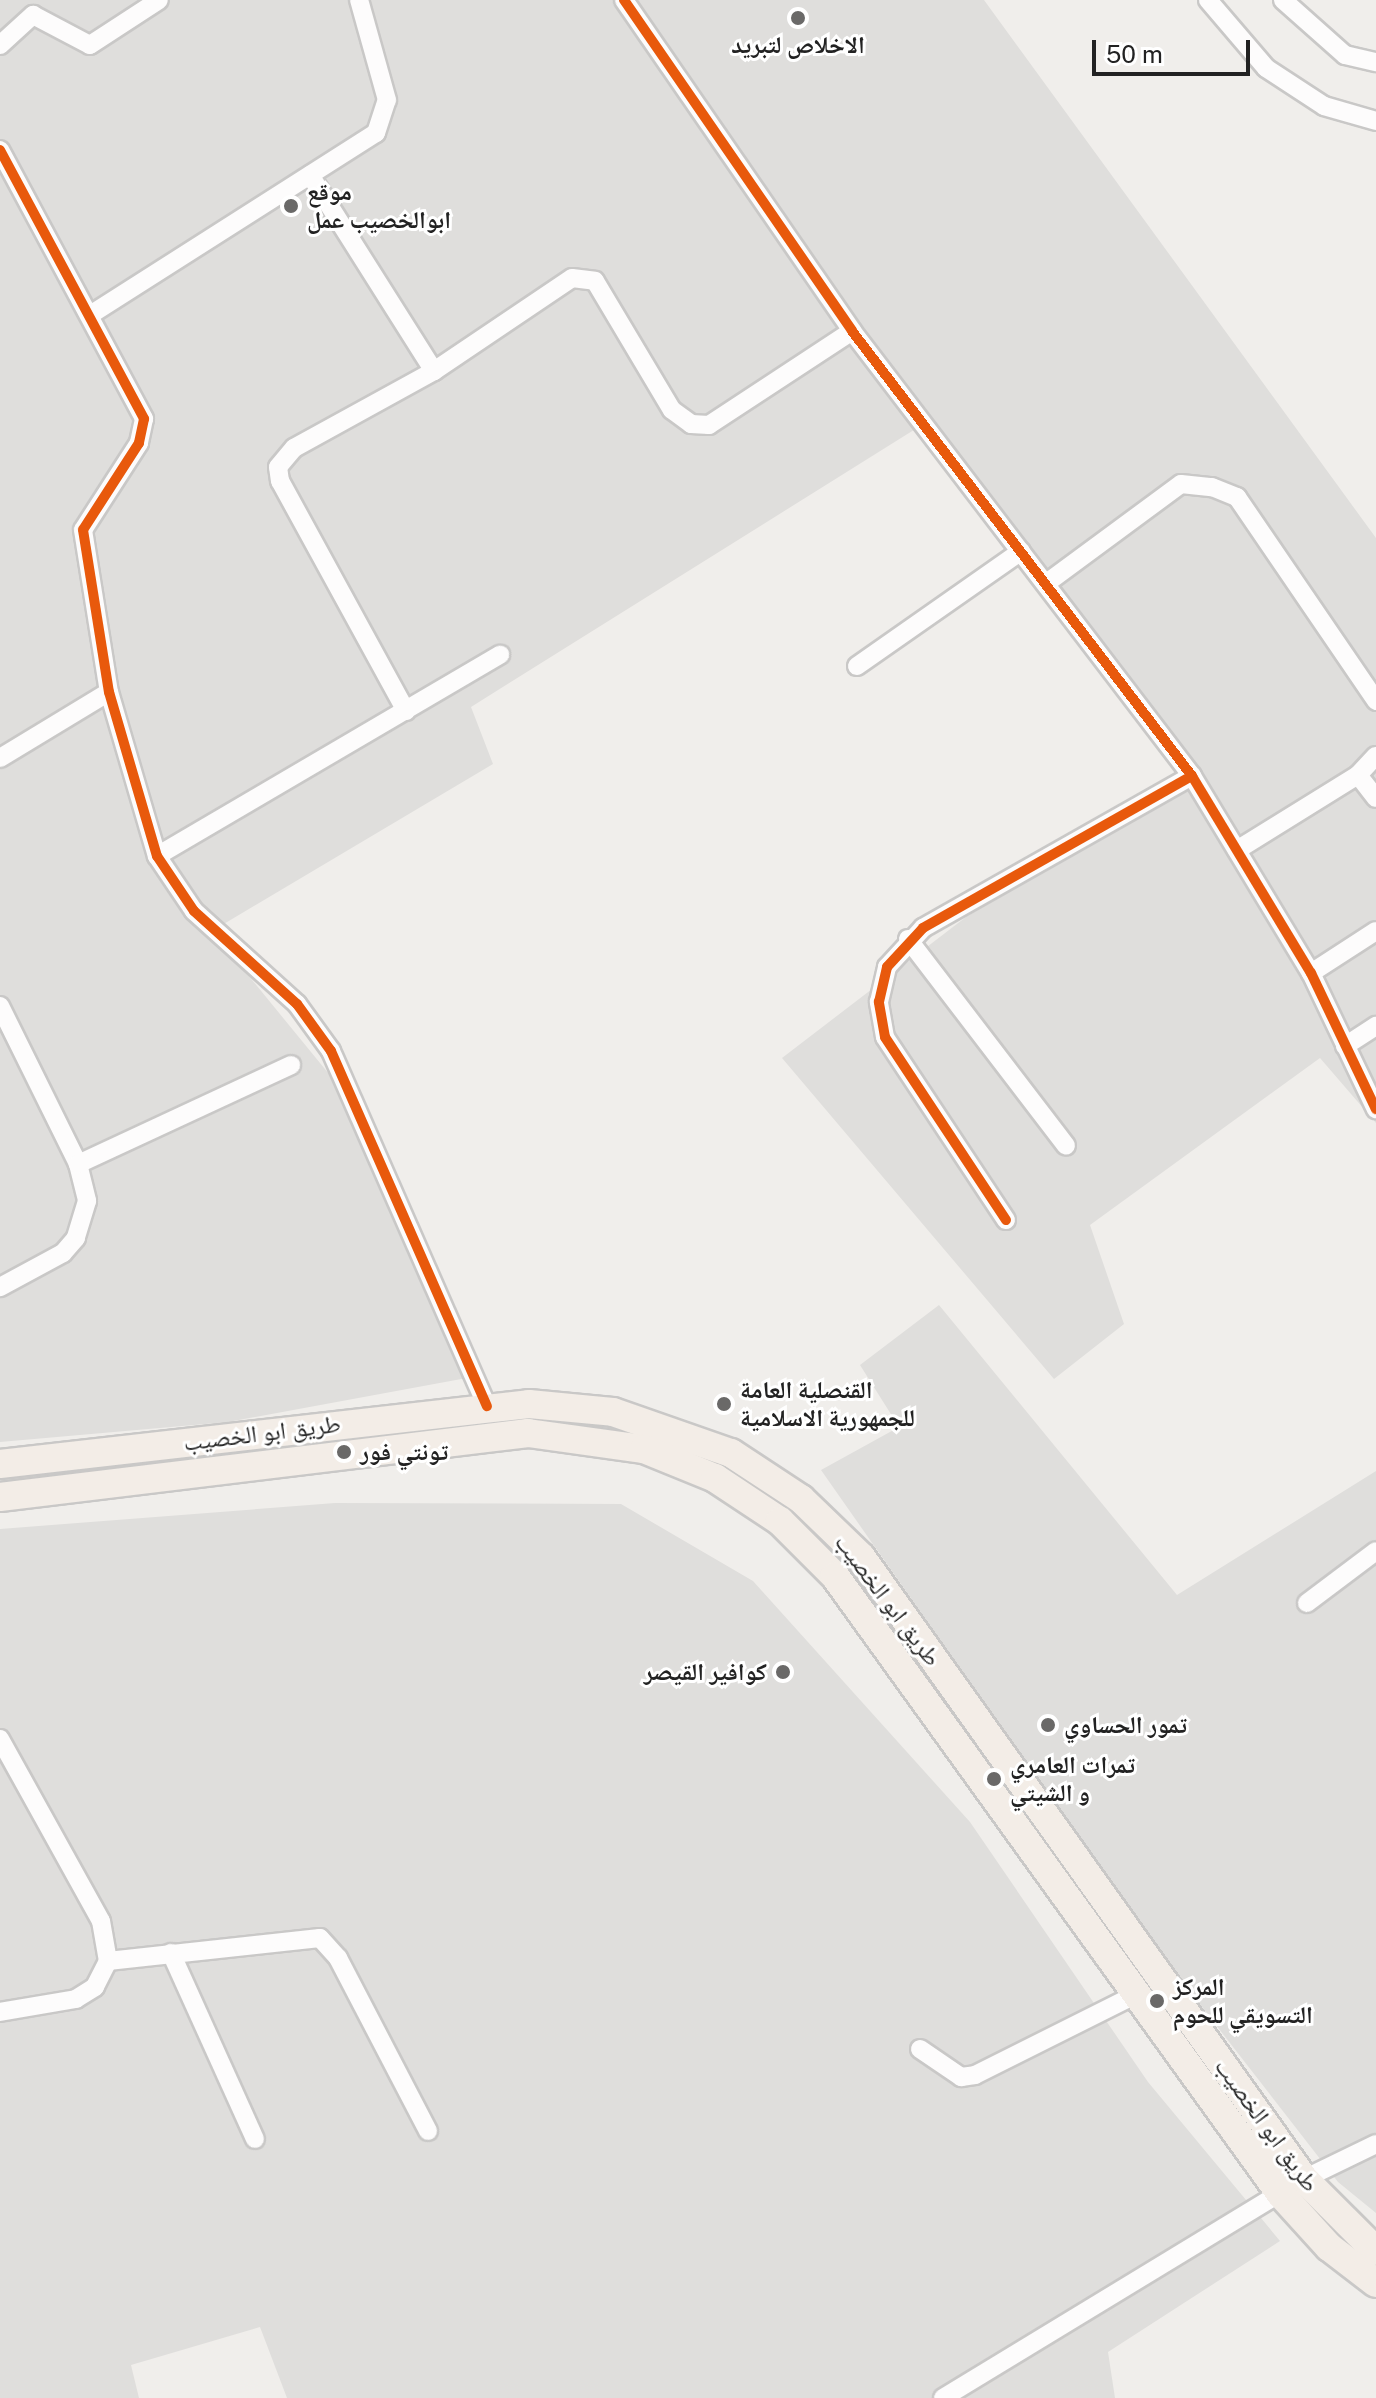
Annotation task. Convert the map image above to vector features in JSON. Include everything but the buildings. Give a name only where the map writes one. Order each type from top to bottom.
[{"type":"main road","name":"طريق ابو الخصيب","points":[[0,1464],[487,1406],[613,1412],[693,1436],[767,1474],[833,1527],[887,1590],[1292,2186],[1329,2247],[1376,2283]]},
{"type":"main road","name":"طريق ابو الخصيب","points":[[0,1497],[528,1433],[606,1440],[692,1467],[780,1521],[835,1576],[1137,1994],[1292,2186],[1376,2251]]},
{"type":"main road","points":[[38,1459],[44,1492]]},
{"type":"street","points":[[0,45],[33,15],[90,45],[159,0]]},
{"type":"street","points":[[90,315],[376,133],[386,118],[359,0]]},
{"type":"street","points":[[624,0],[852,331],[1048,582],[1192,776],[1311,973],[1376,1109]]},
{"type":"street","points":[[1208,0],[1266,68],[1324,106],[1376,121]]},
{"type":"street","points":[[1283,0],[1345,55],[1376,62]]},
{"type":"street","points":[[0,150],[144,419],[139,443],[83,530],[109,692],[157,856],[194,911],[297,1004],[324,1040],[487,1406]]},
{"type":"street","points":[[310,175],[434,371]]},
{"type":"street","points":[[406,711],[278,467],[294,448],[434,371],[584,276],[595,281],[672,410],[709,425],[852,331]]},
{"type":"street","points":[[1048,582],[1181,484],[1212,487],[1237,497],[1376,701]]},
{"type":"street","points":[[857,666],[1021,551]]},
{"type":"street","points":[[157,856],[500,655]]},
{"type":"street","points":[[0,758],[109,692]]},
{"type":"street","points":[[1237,850],[1358,775],[1376,756]]},
{"type":"street","points":[[1358,775],[1376,798]]},
{"type":"street","points":[[1006,1220],[885,1037],[881,984],[908,939],[1192,776]]},
{"type":"street","points":[[1311,973],[1376,931]]},
{"type":"street","points":[[908,939],[1066,1146]]},
{"type":"street","points":[[0,1007],[78,1164],[87,1201],[76,1238],[47,1265],[0,1287]]},
{"type":"street","points":[[1345,1046],[1376,1026]]},
{"type":"street","points":[[78,1164],[291,1065]]},
{"type":"street","points":[[1307,1603],[1376,1551]]},
{"type":"street","points":[[0,1739],[101,1921],[108,1961],[95,1987],[76,1999],[0,2012]]},
{"type":"street","points":[[108,1961],[301,1934],[327,1943],[428,2131]]},
{"type":"street","points":[[171,1953],[255,2139]]},
{"type":"street","points":[[920,2049],[961,2077],[975,2075],[1137,1994]]},
{"type":"street","points":[[943,2398],[1292,2186],[1376,2144]]},
{"type":"shaded area","points":[[0,0],[984,0],[1376,538],[1376,1123],[1320,1058],[1090,1225],[1124,1324],[1054,1379],[782,1058],[966,917],[1196,780],[925,423],[471,707],[493,764],[212,931],[338,1085],[483,1375],[228,1422],[0,1442]]},
{"type":"shaded area","points":[[939,1305],[1177,1595],[1376,1471],[1376,2213],[1338,2182],[1153,1944],[821,1470],[899,1427],[860,1365]]},
{"type":"shaded area","points":[[335,1503],[621,1504],[753,1581],[970,1822],[1148,2082],[1280,2241],[1108,2352],[1115,2398],[287,2398],[260,2327],[131,2365],[139,2398],[0,2398],[0,1529]]},
{"type":"cycle path","points":[[624,0],[852,331],[1192,776],[1311,973],[1376,1109]]},
{"type":"cycle path","points":[[0,150],[144,419],[139,443],[83,530],[109,692],[157,856],[194,911],[297,1004],[331,1051],[487,1406]]},
{"type":"cycle path","points":[[1006,1220],[885,1037],[879,1002],[887,967],[923,928],[1192,776]]},
{"type":"place","name":"الاخلاص لتبريد","points":[[798,18]]},
{"type":"place","name":"موقع ابوالخصيب عمل","points":[[291,206]]},
{"type":"place","name":"القنصلية العامة للجمهورية الاسلامية","points":[[724,1404]]},
{"type":"place","name":"تونتي فور","points":[[344,1452]]},
{"type":"place","name":"كوافير القيصر","points":[[783,1672]]},
{"type":"place","name":"تمور الحساوي","points":[[1048,1725]]},
{"type":"place","name":"تمرات العامري و الشيتي","points":[[994,1779]]},
{"type":"place","name":"المركز التسويقي للحوم","points":[[1157,2001]]}]
